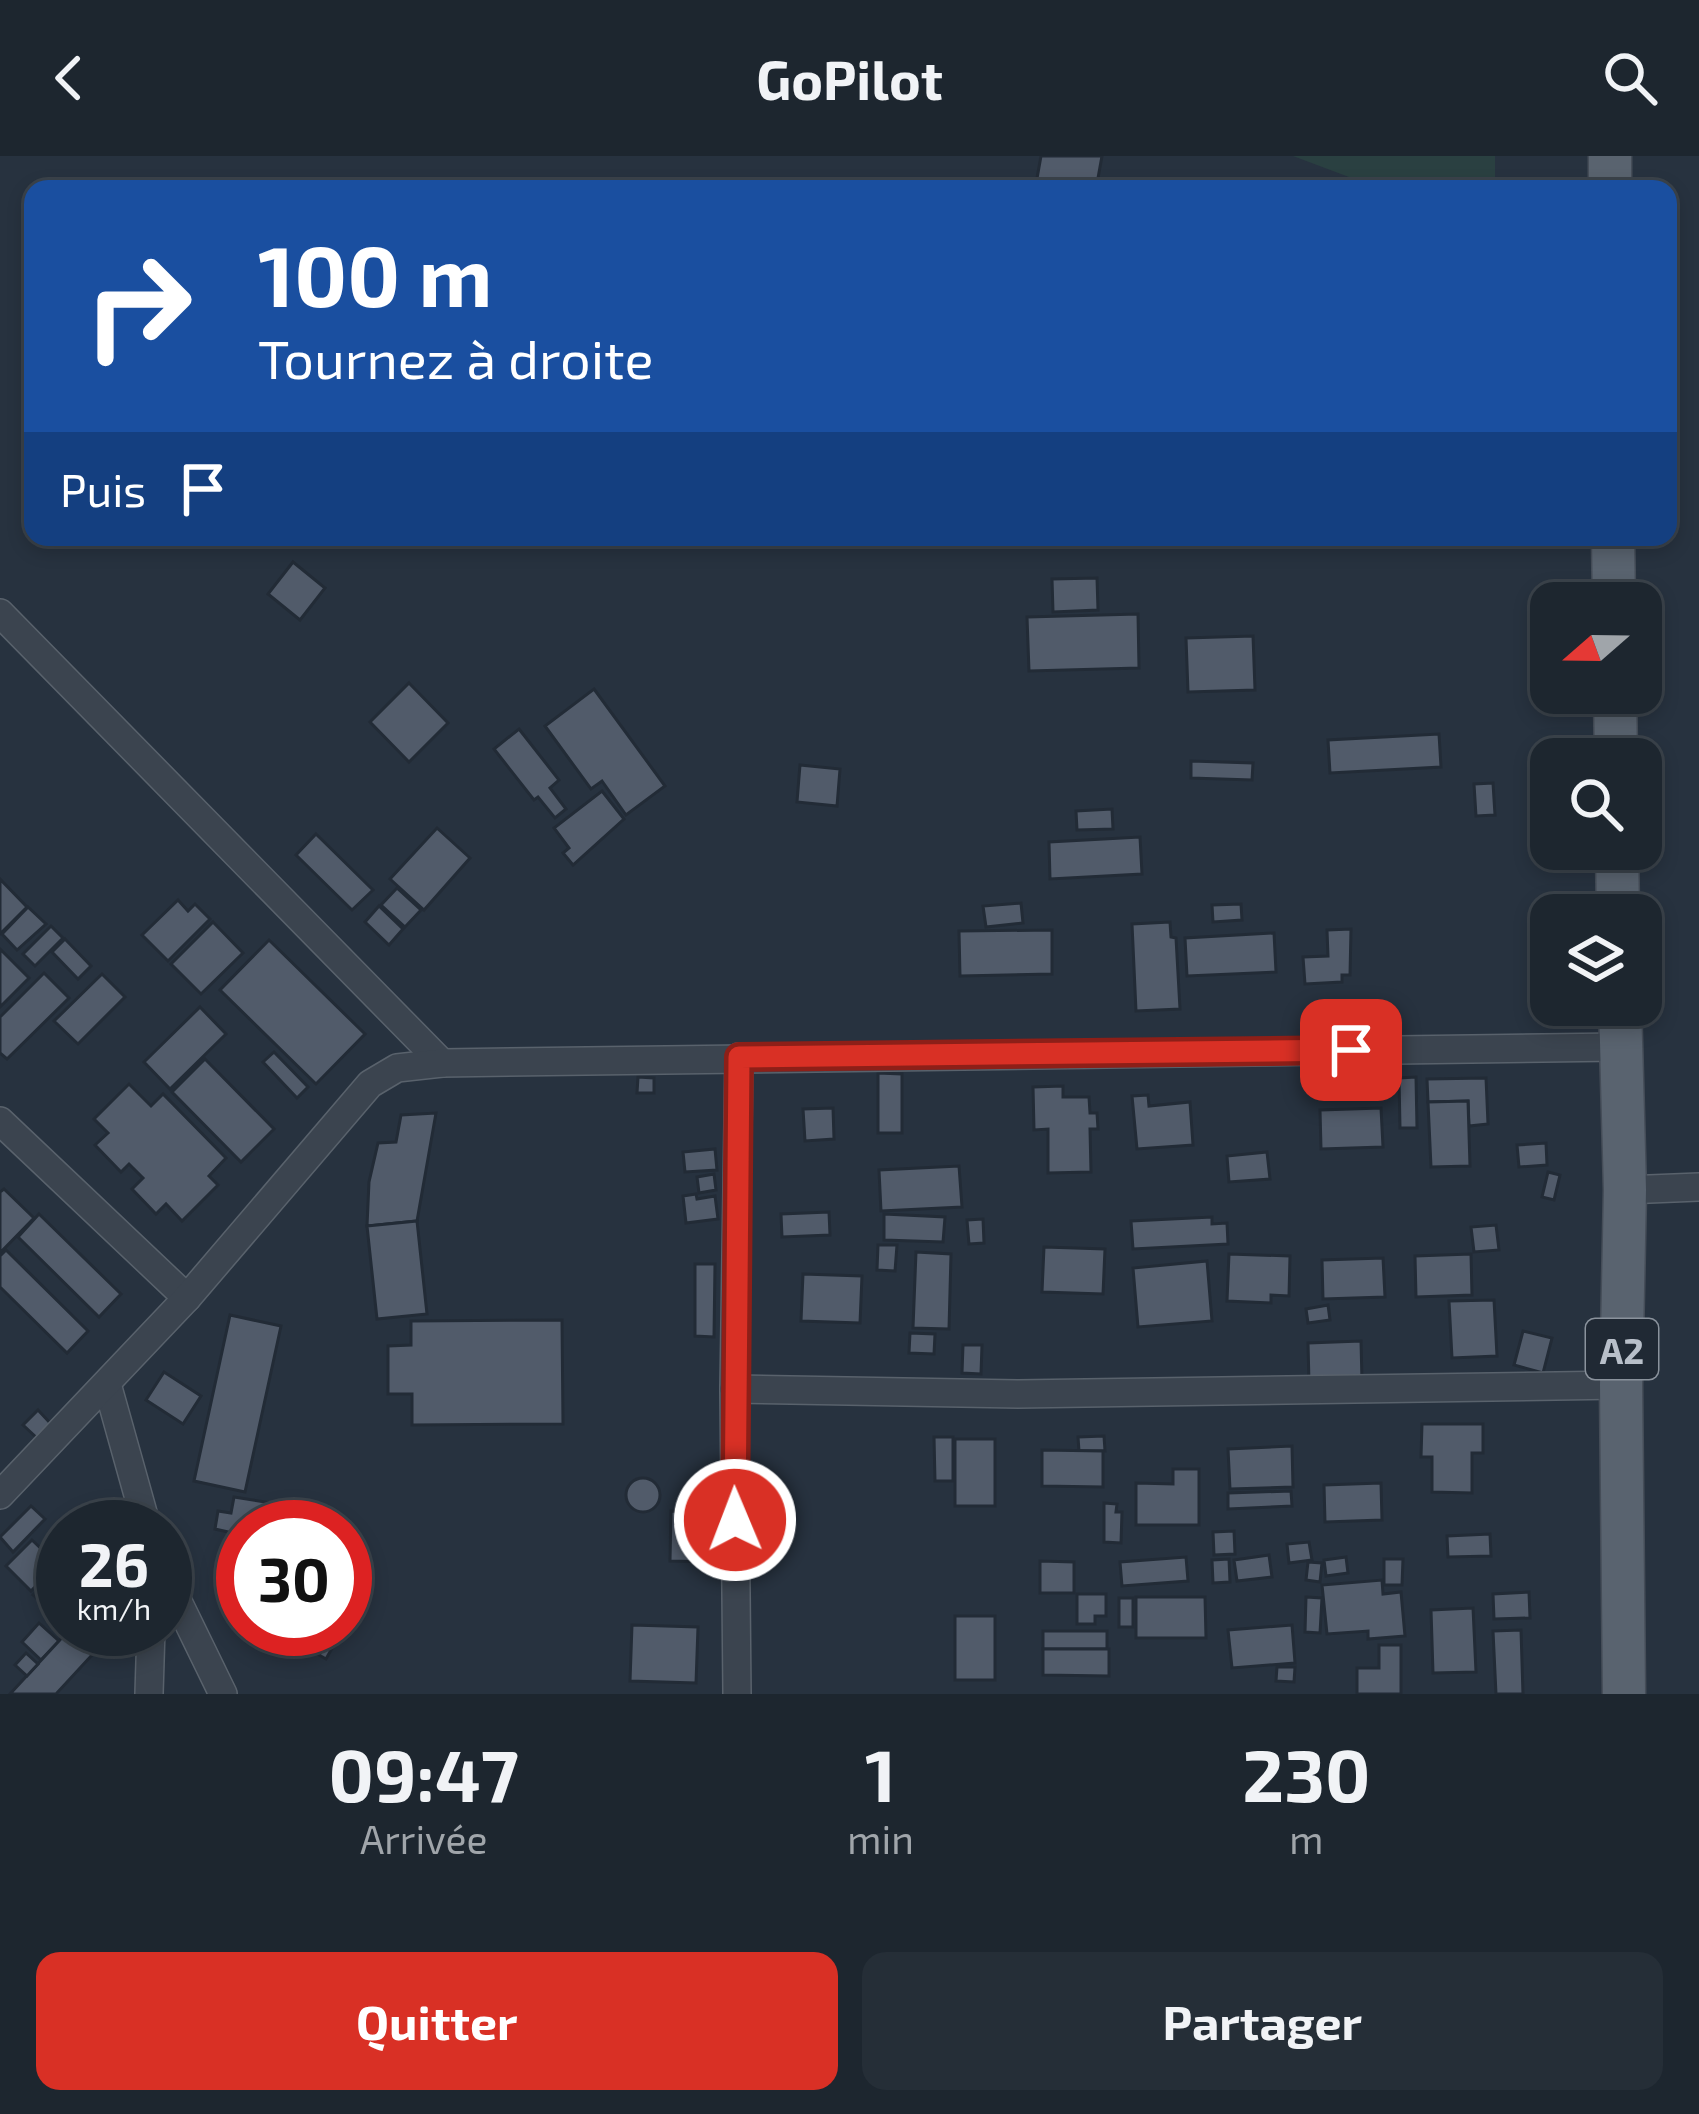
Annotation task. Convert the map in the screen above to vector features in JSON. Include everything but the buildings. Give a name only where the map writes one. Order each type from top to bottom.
[{"type":"main road","points":[[1613,546],[1614,582]]},
{"type":"main road","name":"A2","points":[[1620,1026],[1625,1190],[1621,1385],[1624,1694]]},
{"type":"street","points":[[0,613],[442,1063]]},
{"type":"street","points":[[0,1495],[187,1298],[370,1084],[397,1068],[1620,1026]]},
{"type":"street","points":[[736,1694],[739,1057]]},
{"type":"street","points":[[0,1120],[187,1298]]},
{"type":"street","points":[[1625,1190],[1699,1187]]},
{"type":"street","points":[[107,1384],[139,1500]]},
{"type":"street","points":[[734,1389],[1018,1394],[1621,1385]]},
{"type":"street","points":[[192,1630],[223,1694]]},
{"type":"street","points":[[149,1694],[150,1656]]},
{"type":"green space","points":[[1293,156],[1495,156],[1495,180],[1357,180]]},
{"type":"route","points":[[735,1520],[739,1057],[1351,1050]]}]
